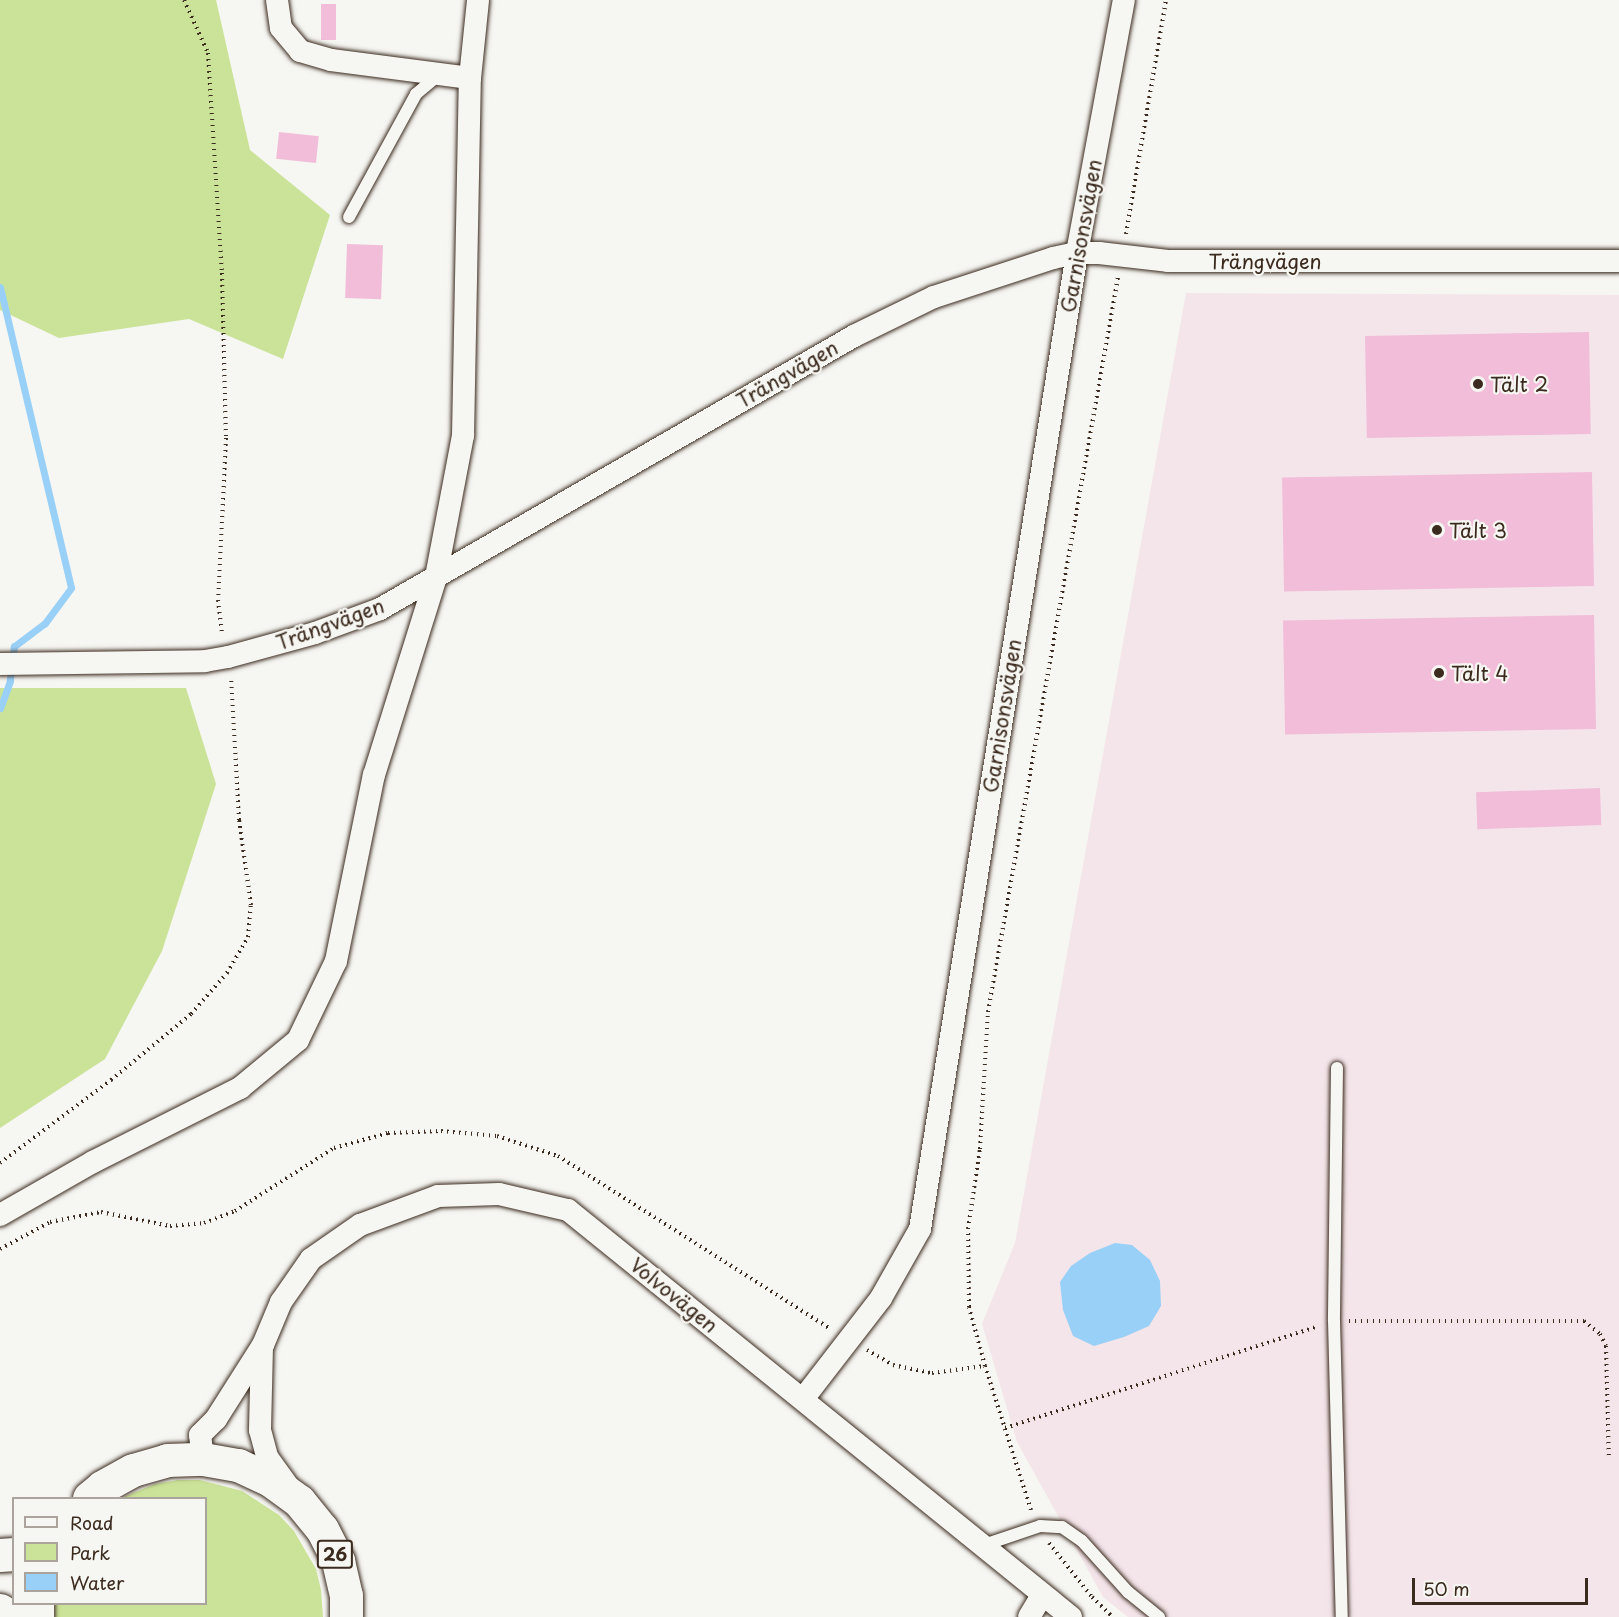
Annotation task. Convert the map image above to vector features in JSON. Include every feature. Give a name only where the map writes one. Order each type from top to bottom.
[{"type":"highway","name":"26","points":[[90,1497],[102,1487],[133,1470],[167,1460],[203,1459],[238,1465],[270,1480],[299,1501],[327,1539],[338,1561],[353,1610]]},
{"type":"highway","points":[[0,1610],[10,1617]]},
{"type":"street","points":[[277,0],[281,28],[300,51],[331,60],[471,78]]},
{"type":"street","points":[[0,1215],[93,1162],[240,1088],[298,1040],[336,961],[375,775],[436,577],[463,436],[471,78],[478,0]]},
{"type":"street","name":"Garnisonsvägen","points":[[803,1399],[881,1298],[920,1229],[1077,253],[1124,0]]},
{"type":"street","name":"Trängvägen","points":[[0,664],[204,661],[228,657],[315,633],[380,609],[854,336],[934,297],[1053,258],[1077,253],[1168,261],[1619,261]]},
{"type":"street","name":"Volvovägen","points":[[262,1345],[281,1302],[311,1259],[360,1225],[438,1196],[499,1194],[568,1210],[1071,1617]]},
{"type":"street","points":[[203,1459],[200,1435],[216,1419],[262,1345]]},
{"type":"street","points":[[262,1345],[260,1430],[267,1457],[299,1501]]},
{"type":"street","points":[[1029,1617],[1042,1595]]},
{"type":"lane","points":[[350,217],[416,94],[440,74]]},
{"type":"lane","points":[[1337,1068],[1334,1310],[1342,1617]]},
{"type":"lane","points":[[984,1545],[1040,1526],[1062,1527],[1082,1541],[1128,1592],[1159,1617]]},
{"type":"path","points":[[0,1163],[111,1080],[191,1014],[227,973],[248,937],[251,904],[239,820],[233,689],[218,600],[226,438],[222,273],[208,53],[184,0]]},
{"type":"path","points":[[1126,228],[1166,0]]},
{"type":"path","points":[[1033,1514],[985,1366],[969,1307],[966,1263],[968,1229],[980,1149],[988,1012],[1118,277]]},
{"type":"path","points":[[0,1249],[51,1222],[101,1212],[170,1226],[204,1223],[235,1211],[334,1148],[388,1133],[441,1131],[497,1136],[558,1156],[849,1340],[893,1365],[932,1373],[985,1366]]},
{"type":"path","points":[[1047,1540],[1092,1597],[1113,1617]]},
{"type":"shaded area","points":[[1186,293],[1619,295],[1619,1617],[1128,1617],[1103,1597],[1017,1442],[982,1324],[1015,1243]]},
{"type":"green space","points":[[0,0],[216,0],[250,150],[330,215],[283,359],[189,319],[59,338],[0,310]]},
{"type":"green space","points":[[0,688],[186,688],[216,784],[162,951],[105,1059],[0,1128]]},
{"type":"green space","points":[[178,1480],[200,1480],[242,1491],[279,1515],[294,1531],[316,1569],[321,1590],[323,1617],[55,1617],[55,1605],[207,1605],[207,1497],[123,1497],[155,1484]]},
{"type":"water","points":[[1115,1243],[1132,1245],[1150,1260],[1160,1281],[1161,1306],[1149,1326],[1094,1346],[1073,1336],[1063,1310],[1060,1282],[1071,1266],[1090,1253]]},
{"type":"building","points":[[321,4],[336,4],[336,40],[321,40]]},
{"type":"building","points":[[279,132],[319,136],[316,163],[276,159]]},
{"type":"building","points":[[347,244],[383,245],[381,299],[345,298]]},
{"type":"building","name":"Tält 2","points":[[1589,332],[1591,434],[1367,438],[1365,336]]},
{"type":"building","name":"Tält 3","points":[[1592,472],[1594,586],[1284,591],[1282,477]]},
{"type":"building","name":"Tält 4","points":[[1594,615],[1596,729],[1285,734],[1283,620]]},
{"type":"building","points":[[1600,788],[1601,825],[1477,829],[1476,792]]},
{"type":"waterway","points":[[0,287],[71,588],[45,623],[14,646],[10,681],[0,708]]},
{"type":"place","name":"Tält 2","points":[[1478,384]]},
{"type":"place","name":"Tält 3","points":[[1437,530]]},
{"type":"place","name":"Tält 4","points":[[1439,673]]}]
